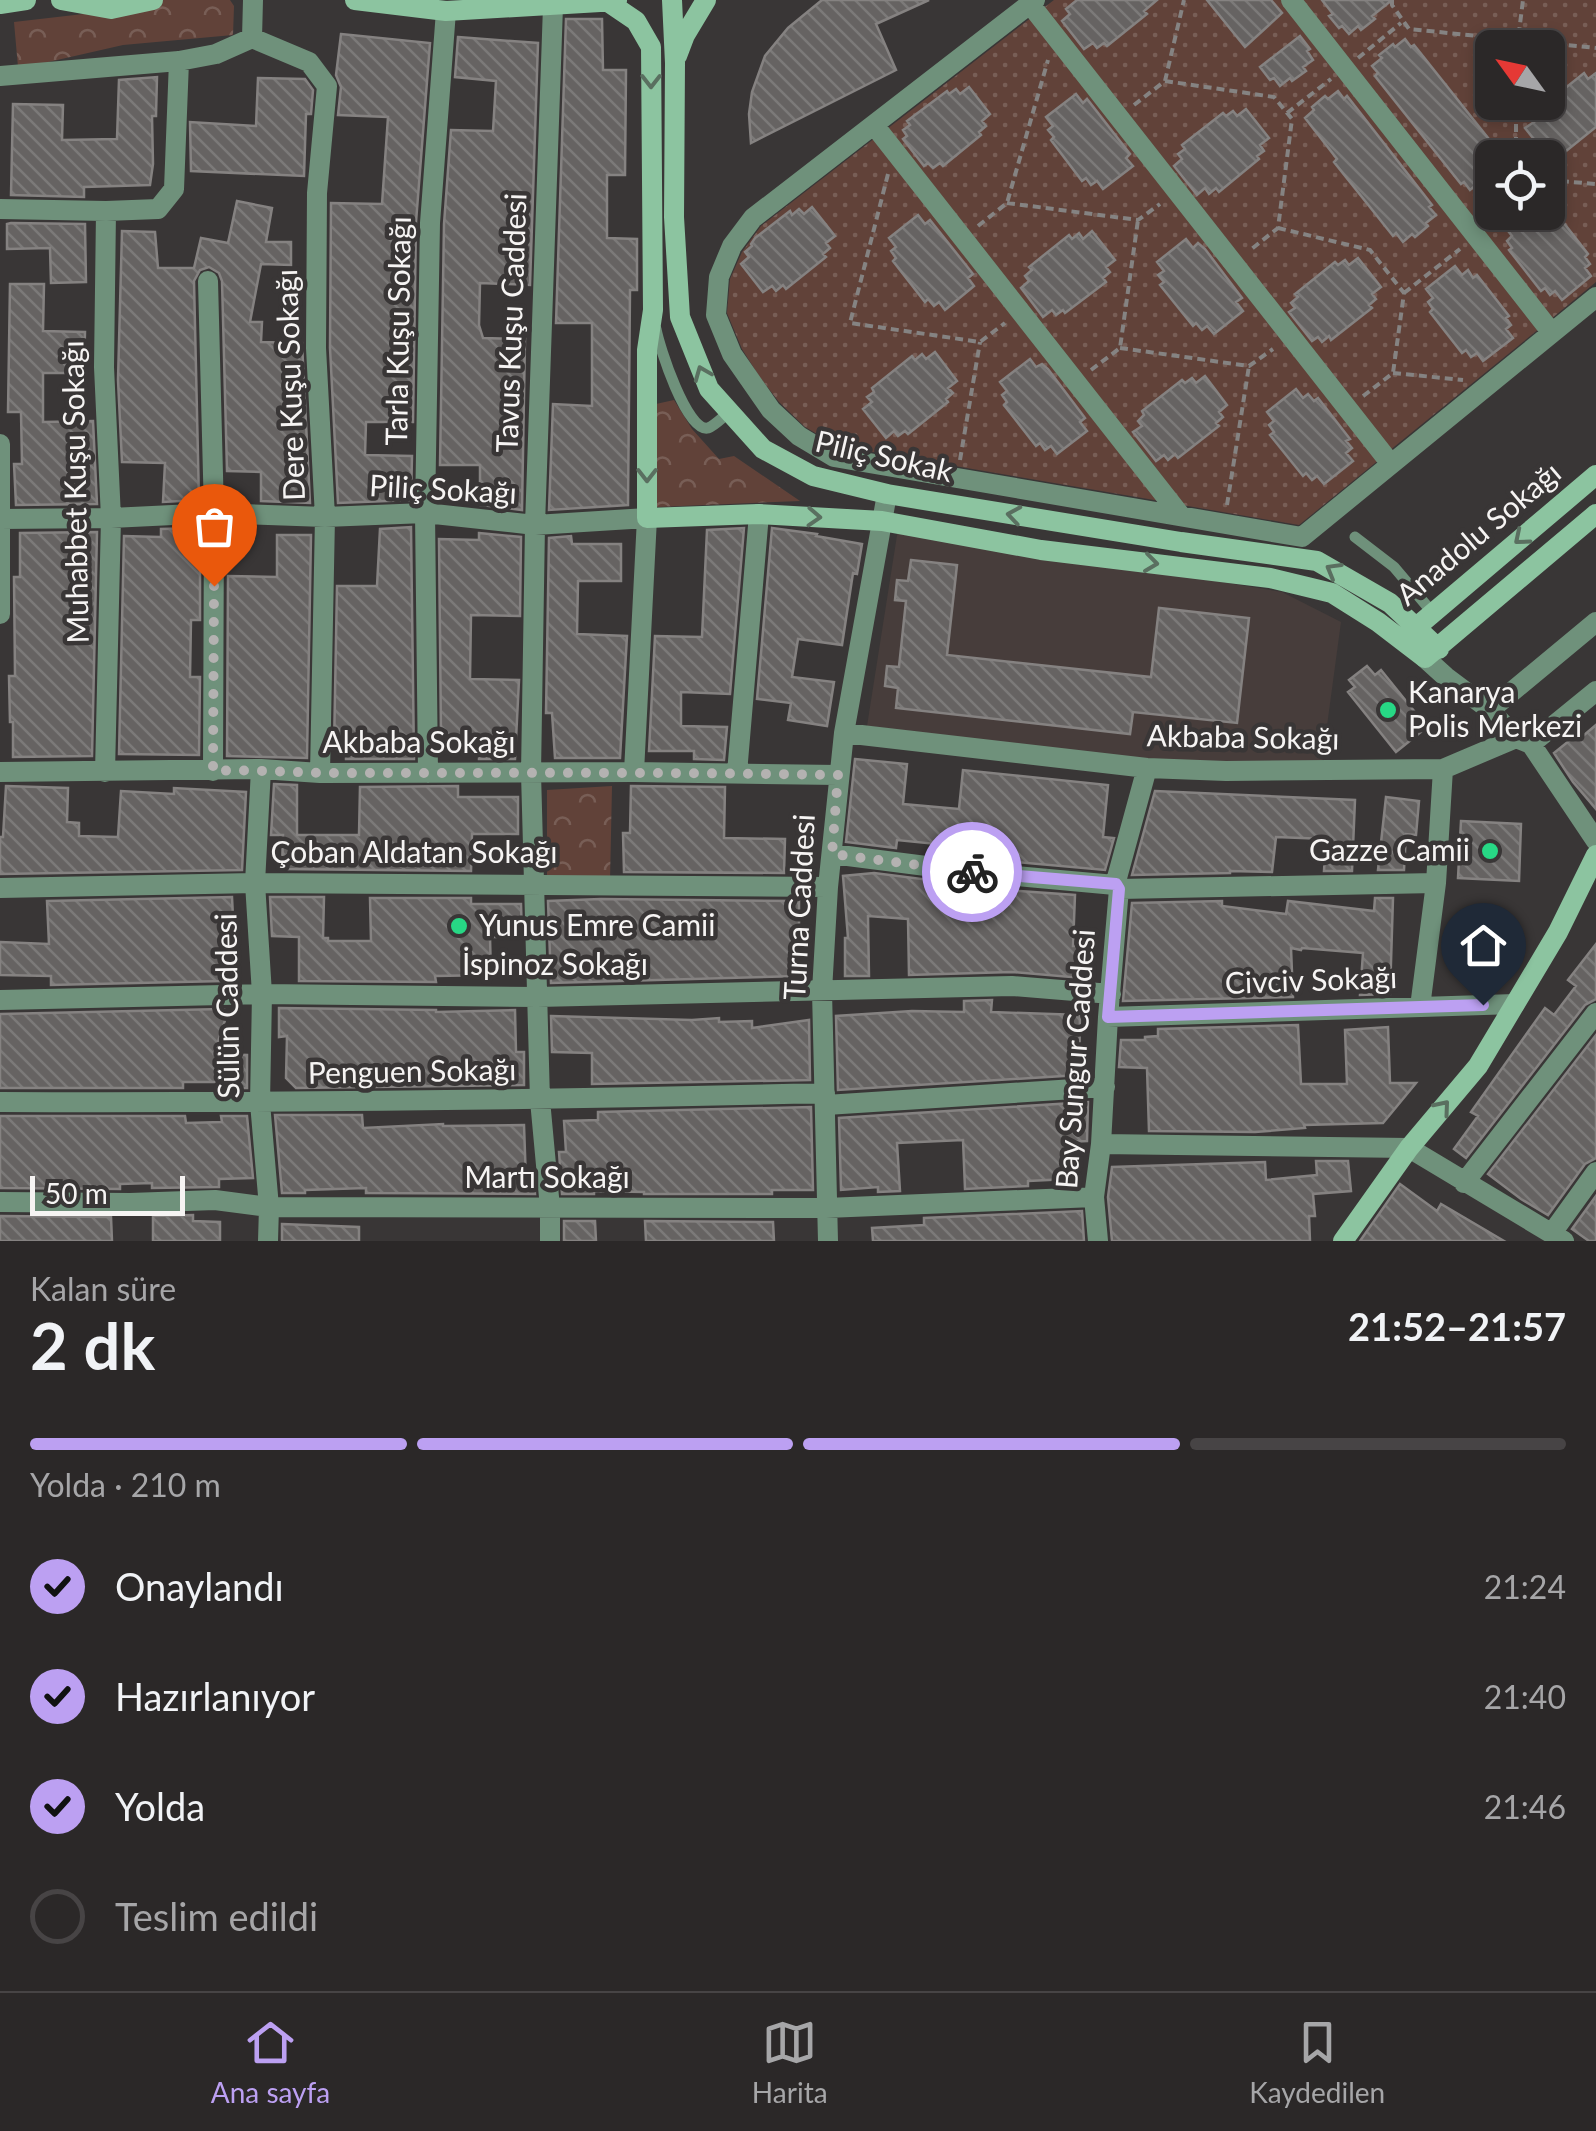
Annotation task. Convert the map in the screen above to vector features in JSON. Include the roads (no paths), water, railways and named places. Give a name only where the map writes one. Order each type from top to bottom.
[{"type":"street","points":[[0,4],[26,0]]},
{"type":"street","points":[[62,0],[111,9],[153,0]]},
{"type":"street","points":[[0,76],[179,61],[216,54],[252,38],[252,0]]},
{"type":"street","points":[[355,0],[446,10],[615,1],[636,21],[651,48],[653,310],[647,350],[647,518],[634,772]]},
{"type":"street","name":"Piliç Sokak","points":[[672,0],[674,217],[680,317],[708,389],[763,450],[813,476],[887,494],[1317,561],[1390,603],[1408,633],[1432,654]]},
{"type":"street","points":[[675,63],[685,34],[706,0]]},
{"type":"street","points":[[1291,0],[1552,333]]},
{"type":"street","points":[[1391,464],[1055,36],[1033,2],[753,218],[732,246],[718,277],[716,315],[732,354],[771,410],[799,436],[834,457],[1302,536],[1391,464],[1491,383],[1596,297]]},
{"type":"street","name":"Tavus Kuşu Caddesi","points":[[550,1241],[540,1100],[531,772],[535,525],[553,6]]},
{"type":"street","name":"Tarla Kuşu Sokağı","points":[[428,773],[430,223],[446,10]]},
{"type":"street","name":"Dere Kuşu Sokağı","points":[[252,38],[310,62],[327,86],[317,193],[316,328],[324,516],[320,774]]},
{"type":"street","points":[[0,209],[158,209],[174,190],[179,61]]},
{"type":"street","points":[[874,124],[1181,516]]},
{"type":"street","points":[[652,175],[674,175]]},
{"type":"street","name":"Muhabbet Kuşu Sokağı","points":[[105,772],[110,518],[104,366],[106,211]]},
{"type":"street","points":[[208,280],[214,513],[213,771]]},
{"type":"street","points":[[728,413],[756,390]]},
{"type":"street","points":[[0,444],[0,614]]},
{"type":"street","name":"Anadolu Sokağı","points":[[1408,633],[1596,475]]},
{"type":"street","name":"Turna Caddesi","points":[[828,1241],[822,992],[828,887],[844,733],[887,494]]},
{"type":"street","name":"Piliç Sokağı","points":[[0,519],[426,513],[535,525],[759,514],[882,521]]},
{"type":"street","points":[[737,773],[759,514]]},
{"type":"street","name":"Anadolu Sokağı","points":[[1432,654],[1596,514]]},
{"type":"street","name":"Piliç Sokak","points":[[882,521],[1041,550],[1270,578],[1332,593],[1378,622],[1408,633]]},
{"type":"street","points":[[1490,710],[1596,622]]},
{"type":"street","points":[[1432,654],[1446,677],[1524,741],[1596,841]]},
{"type":"street","name":"Akbaba Sokağı","points":[[844,733],[1147,768],[1443,769],[1524,741],[1596,691]]},
{"type":"street","name":"Bay Sungur Caddesi","points":[[1098,1241],[1094,1197],[1101,1144],[1117,887],[1147,768]]},
{"type":"street","name":"Akbaba Sokağı","points":[[0,772],[260,769],[320,774],[838,775]]},
{"type":"street","name":"Sülün Caddesi","points":[[260,769],[255,883],[268,1241]]},
{"type":"street","points":[[1420,1007],[1436,883],[1443,769]]},
{"type":"street","points":[[832,854],[1117,887],[1436,883]]},
{"type":"street","points":[[1343,1241],[1408,1148],[1478,1066],[1558,932],[1596,855]]},
{"type":"street","name":"Çoban Aldatan Sokağı","points":[[0,888],[255,883],[828,887]]},
{"type":"street","name":"İspinoz Sokağı","points":[[0,1000],[262,994],[537,997],[1012,986],[1111,994]]},
{"type":"street","name":"Civciv Sokağı","points":[[1108,1017],[1515,1004]]},
{"type":"street","points":[[1464,1183],[1596,1013]]},
{"type":"street","name":"Penguen Sokağı","points":[[0,1102],[825,1099],[1105,1087]]},
{"type":"street","points":[[1101,1144],[1408,1148],[1558,1237],[1596,1172]]},
{"type":"street","name":"Martı Sokağı","points":[[0,1202],[130,1204],[215,1200],[269,1207],[826,1208],[1094,1197]]},
{"type":"lane","points":[[653,310],[667,369],[697,424],[709,428],[728,413]]},
{"type":"lane","points":[[1355,537],[1394,567],[1432,612]]},
{"type":"place","name":"Kanarya Polis Merkezi","points":[[1388,710]]},
{"type":"place","name":"Gazze Camii","points":[[1490,851]]},
{"type":"place","name":"Yunus Emre Camii","points":[[459,926]]}]
